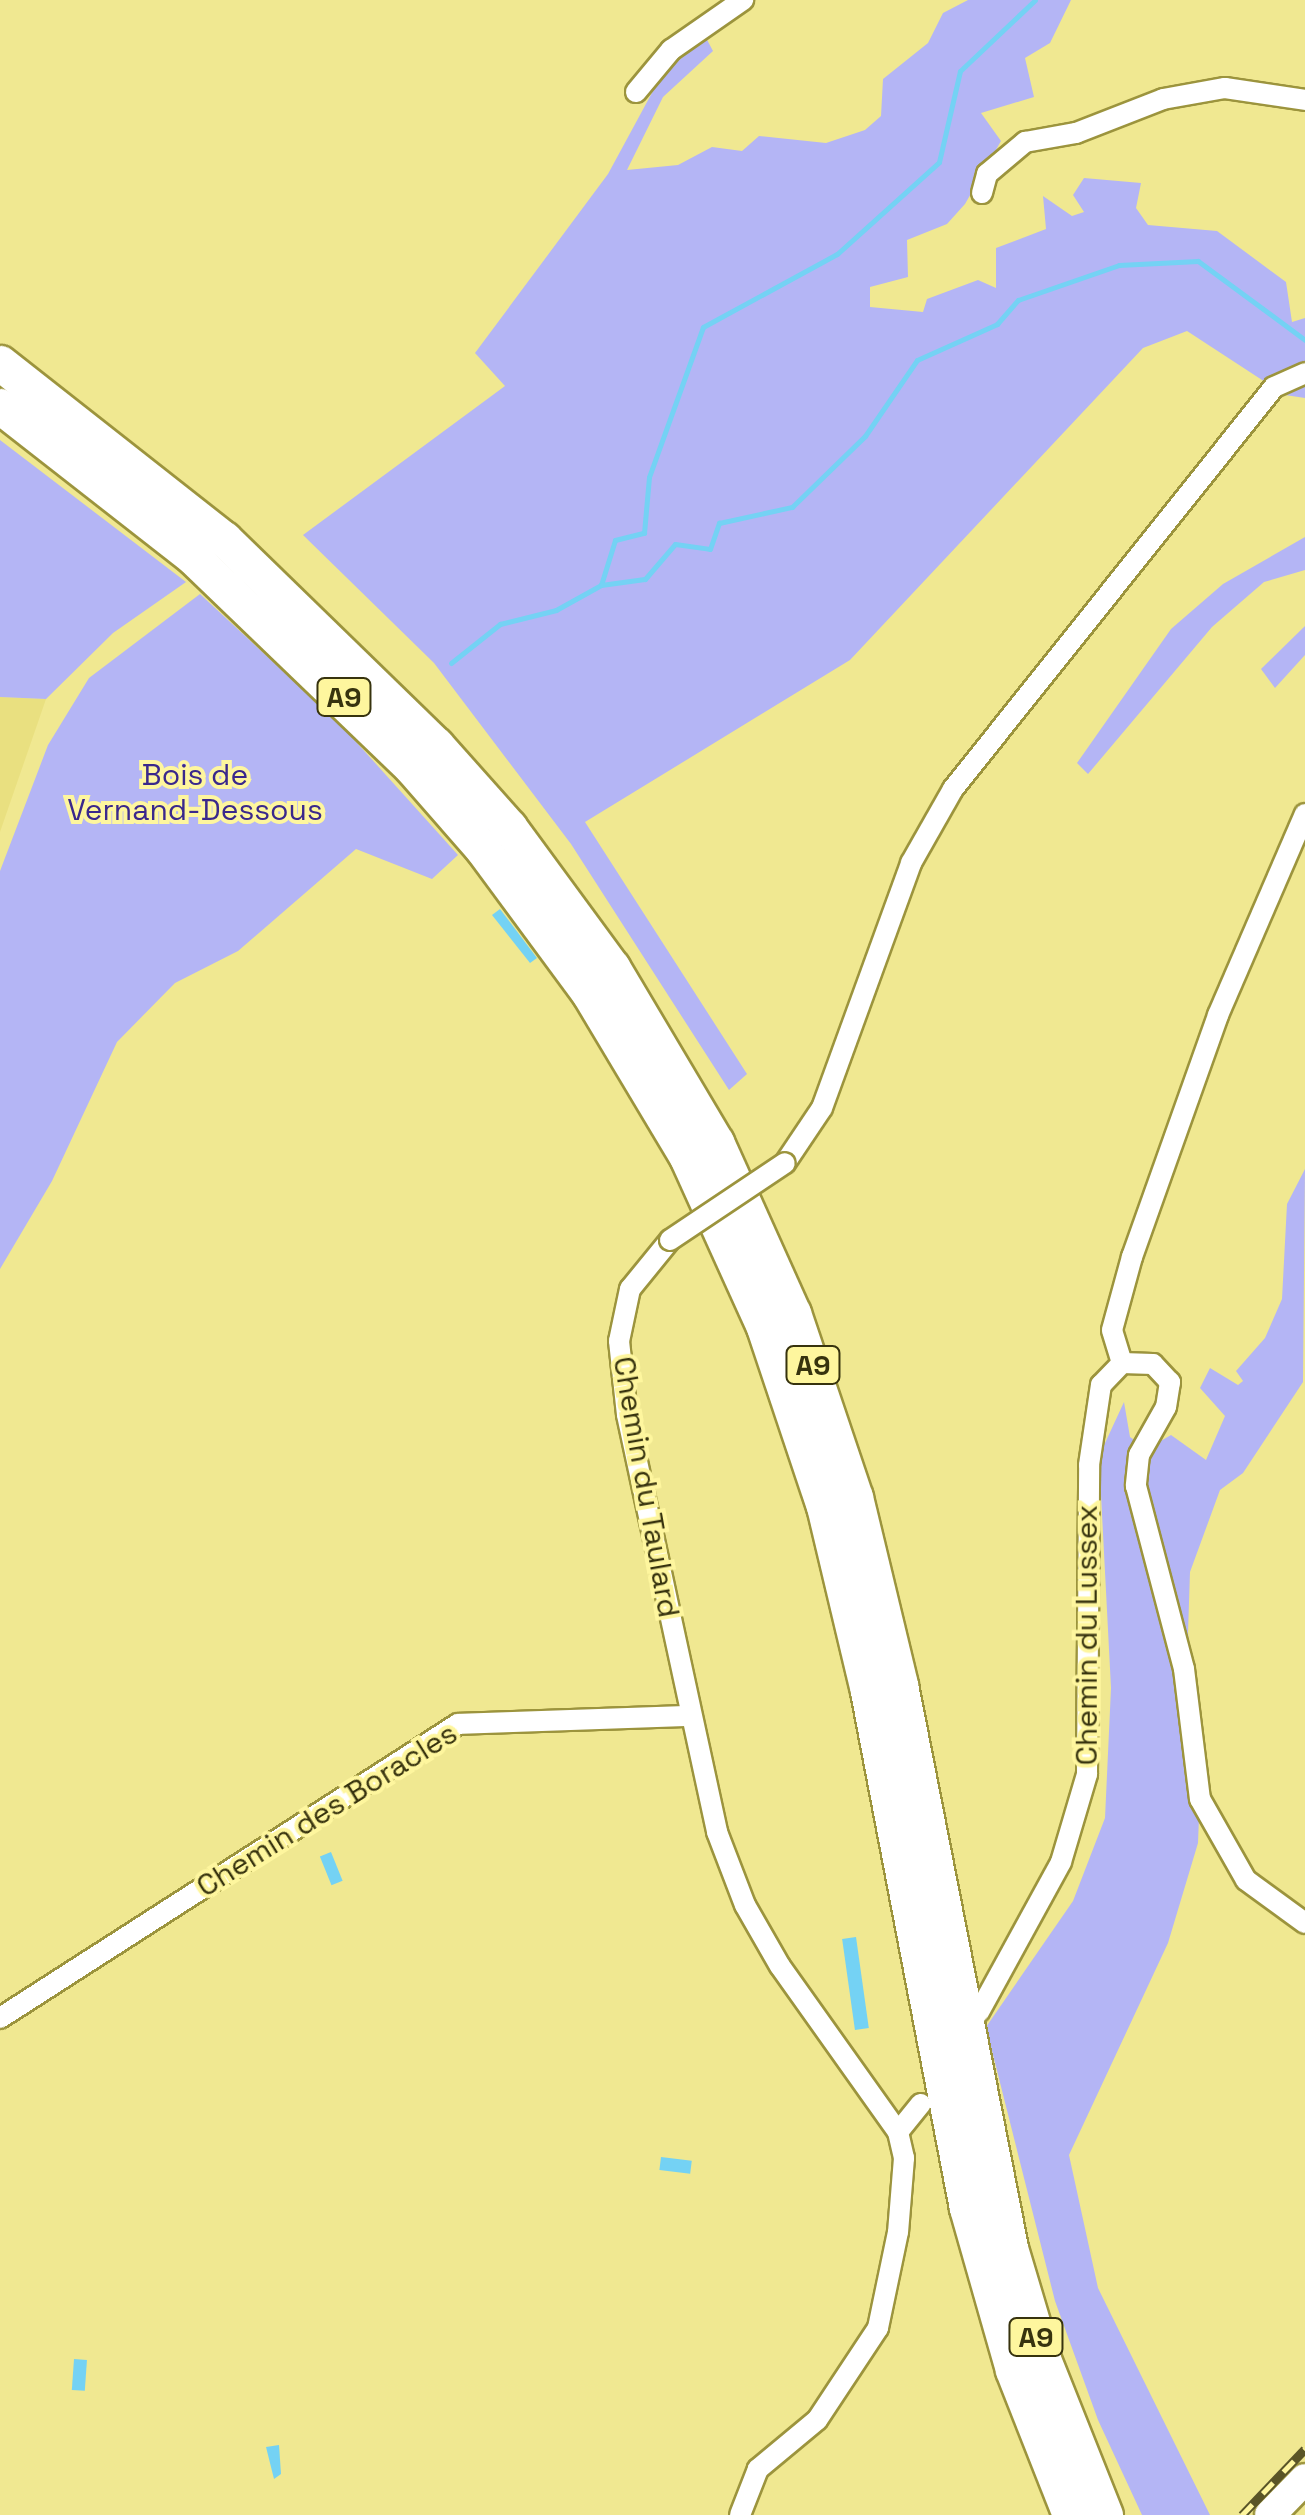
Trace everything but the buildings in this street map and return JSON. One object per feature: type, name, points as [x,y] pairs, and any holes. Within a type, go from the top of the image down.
[{"type":"highway","name":"A9","points":[[0,364],[224,539],[371,676],[495,838],[612,967],[692,1098],[756,1226],[816,1374],[890,1638],[1010,2248],[1048,2373],[1105,2515]]},
{"type":"highway","name":"A9","points":[[0,406],[193,558],[495,838],[664,1114],[728,1241],[781,1370],[855,1629],[966,2208],[1012,2370],[1070,2515]]},
{"type":"main road","points":[[1270,2515],[1305,2479]]},
{"type":"street","points":[[636,92],[671,50],[743,0]]},
{"type":"street","points":[[982,193],[987,174],[1024,142],[1076,132],[1163,99],[1225,88],[1305,100]]},
{"type":"street","name":"Chemin du Taulard","points":[[898,2132],[780,1966],[745,1904],[717,1832],[627,1414],[619,1341],[636,1278],[670,1240],[784,1163],[822,1108],[911,863],[952,789],[1110,599],[1274,387],[1305,373]]},
{"type":"street","points":[[1305,814],[1218,1015],[1132,1257],[1112,1330],[1122,1363],[1143,1361],[1162,1369],[1170,1398],[1140,1455],[1136,1486],[1184,1669],[1193,1772],[1228,1860],[1305,1923]]},
{"type":"street","name":"Chemin du Lussex","points":[[978,2012],[1061,1862],[1087,1774],[1089,1465],[1101,1384],[1122,1363]]},
{"type":"street","name":"Chemin des Boracles","points":[[0,2018],[458,1724],[690,1716]]},
{"type":"street","points":[[740,2515],[758,2469],[817,2420],[878,2328],[898,2232],[904,2158],[898,2132],[921,2104]]},
{"type":"shaded area","points":[[0,697],[46,699],[0,832]]},
{"type":"shaded area","points":[[500,909],[537,958],[530,963],[492,915]]},
{"type":"shaded area","points":[[331,1852],[343,1881],[331,1885],[320,1856]]},
{"type":"shaded area","points":[[856,1937],[869,2028],[855,2030],[842,1939]]},
{"type":"shaded area","points":[[661,2157],[692,2161],[690,2174],[659,2170]]},
{"type":"shaded area","points":[[74,2359],[87,2360],[85,2391],[72,2390]]},
{"type":"shaded area","points":[[279,2445],[281,2474],[274,2479],[266,2447]]},
{"type":"green space","points":[[968,0],[1071,0],[1050,43],[1025,58],[1034,97],[981,113],[1001,141],[965,204],[947,224],[907,240],[908,277],[870,287],[870,307],[923,312],[927,299],[978,280],[996,288],[996,248],[1046,229],[1043,196],[1072,216],[1084,212],[1073,195],[1084,178],[1141,183],[1136,208],[1148,225],[1217,231],[1286,282],[1292,322],[1305,318],[1305,398],[1285,395],[1187,331],[1143,348],[850,660],[585,822],[747,1074],[729,1090],[571,844],[434,663],[303,535],[505,386],[475,353],[608,174],[660,78],[705,36],[713,51],[663,97],[627,170],[678,165],[712,147],[742,151],[759,136],[826,143],[865,130],[881,116],[883,79],[928,43],[943,13]]},
{"type":"green space","points":[[0,440],[186,582],[113,633],[46,699],[0,697]]},
{"type":"green space","points":[[1305,537],[1305,570],[1264,582],[1212,627],[1088,774],[1077,763],[1171,629],[1223,584]]},
{"type":"green space","name":"Bois de Vernand-Dessous","points":[[200,594],[340,724],[458,855],[432,879],[356,849],[238,951],[175,983],[117,1042],[52,1181],[0,1269],[0,871],[48,745],[89,678]]},
{"type":"green space","points":[[1305,626],[1305,655],[1275,688],[1261,669]]},
{"type":"green space","points":[[1305,1169],[1303,1382],[1243,1473],[1220,1490],[1190,1572],[1188,1633],[1201,1765],[1198,1843],[1168,1943],[1069,2155],[1098,2288],[1210,2515],[1142,2515],[1098,2420],[1055,2301],[986,2027],[1073,1901],[1105,1818],[1111,1688],[1099,1456],[1124,1402],[1130,1437],[1147,1449],[1171,1435],[1206,1460],[1225,1416],[1200,1388],[1210,1368],[1238,1385],[1243,1381],[1236,1371],[1265,1338],[1282,1299],[1287,1204]]},
{"type":"waterway","points":[[601,585],[615,540],[644,533],[649,477],[703,327],[837,254],[939,162],[960,71],[1035,0]]},
{"type":"waterway","points":[[451,663],[500,624],[556,610],[601,585],[645,579],[675,544],[710,549],[719,523],[792,507],[865,436],[917,360],[997,324],[1018,300],[1119,265],[1198,261],[1305,340]]},
{"type":"railway","points":[[1242,2515],[1305,2449]]}]
